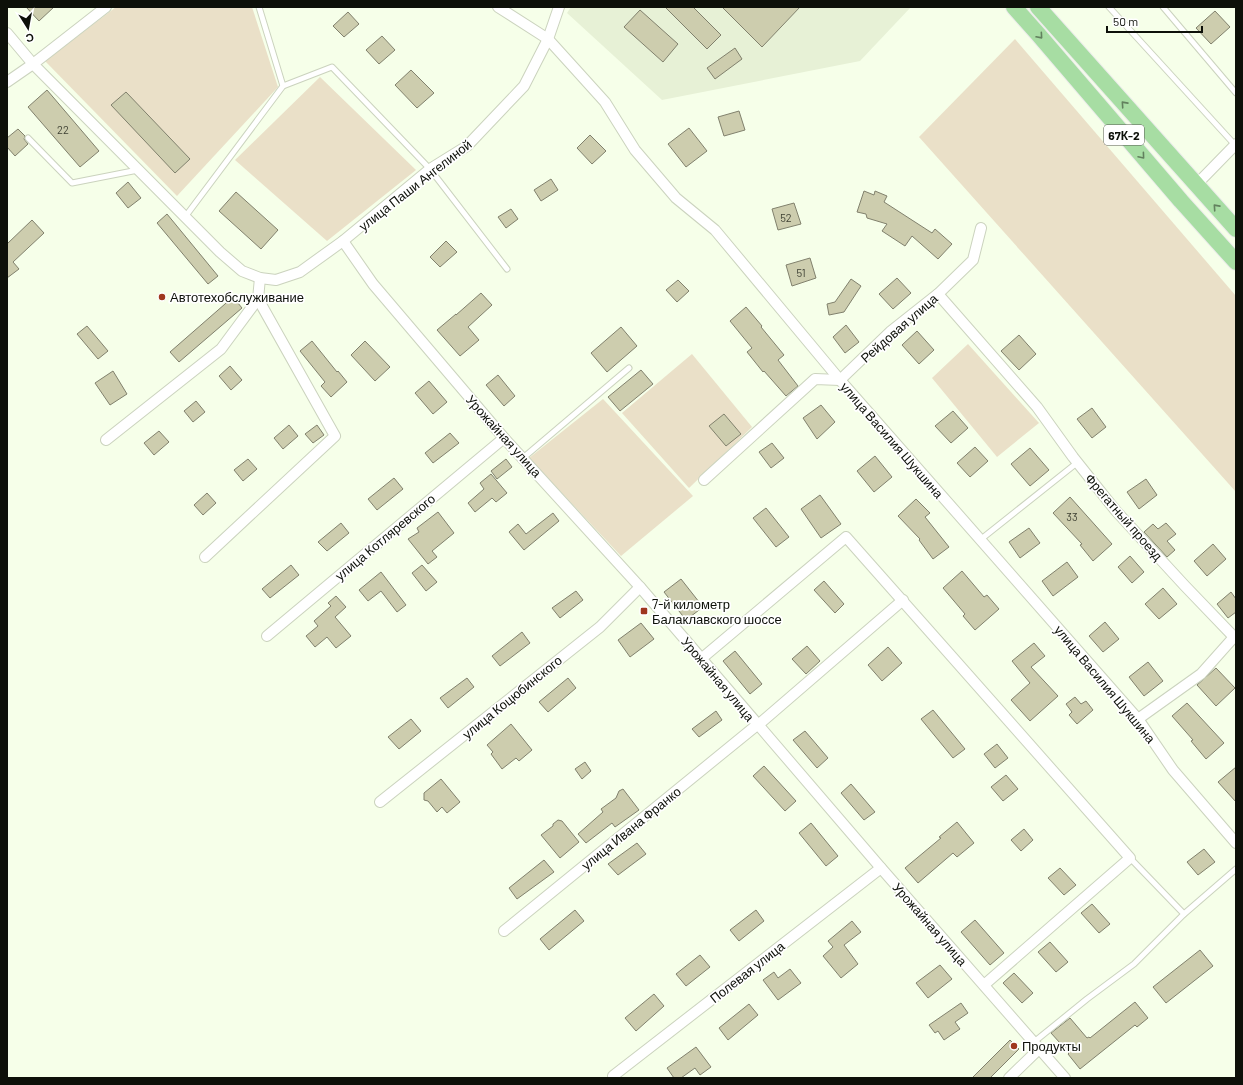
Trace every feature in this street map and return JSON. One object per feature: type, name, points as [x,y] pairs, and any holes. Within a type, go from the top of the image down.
[{"type":"main road","name":"67К-2","points":[[1014,7],[1181,201],[1236,262]]},
{"type":"main road","name":"67К-2","points":[[1038,7],[1236,229]]},
{"type":"street","points":[[7,82],[33,64],[106,7]]},
{"type":"street","name":"улица Василия Шукшина","points":[[498,7],[548,38],[605,102],[635,150],[676,198],[715,230],[840,380],[1138,720],[1173,770],[1236,843]]},
{"type":"street","name":"улица Паши Ангелиной","points":[[7,33],[33,64],[220,252],[242,271],[260,278],[276,280],[300,272],[343,241],[430,169],[467,146],[524,86],[548,38],[559,7]]},
{"type":"street","points":[[1196,185],[1236,145]]},
{"type":"street","name":"Рейдовая улица","points":[[840,380],[890,332],[938,294],[973,260],[981,228]]},
{"type":"street","name":"Урожайная улица","points":[[343,241],[373,284],[504,438],[640,587],[881,868],[1066,1078]]},
{"type":"street","points":[[106,440],[221,349],[258,299],[260,278]]},
{"type":"street","name":"Фрегатный проезд","points":[[938,294],[1037,407],[1121,517],[1235,637],[1201,674],[1138,720]]},
{"type":"street","points":[[205,557],[335,436],[258,299]]},
{"type":"street","points":[[704,480],[815,379],[840,380]]},
{"type":"street","name":"улица Котляревского","points":[[267,636],[504,438]]},
{"type":"street","points":[[701,659],[846,537],[1130,858],[984,985]]},
{"type":"street","name":"улица Коцюбинского","points":[[380,802],[600,627],[640,587]]},
{"type":"street","name":"улица Ивана Франко","points":[[504,931],[757,725],[903,600]]},
{"type":"street","name":"Полевая улица","points":[[614,1076],[881,868]]},
{"type":"street","points":[[1009,1078],[1037,1046]]},
{"type":"lane","points":[[259,7],[283,86]]},
{"type":"lane","points":[[1109,7],[1236,145]]},
{"type":"lane","points":[[1163,7],[1236,93]]},
{"type":"lane","points":[[185,217],[283,86],[332,67],[430,169],[507,269]]},
{"type":"lane","points":[[28,138],[72,183],[138,170]]},
{"type":"lane","points":[[523,458],[628,368]]},
{"type":"lane","points":[[980,540],[1078,462]]},
{"type":"lane","points":[[1130,858],[1184,914]]},
{"type":"lane","points":[[1037,1046],[1087,999],[1134,964],[1184,914],[1236,869]]},
{"type":"shaded area","points":[[116,7],[252,7],[278,87],[177,196],[45,61]]},
{"type":"shaded area","points":[[571,7],[911,7],[860,61],[662,100],[567,13]]},
{"type":"shaded area","points":[[1015,39],[1236,296],[1236,492],[919,137]]},
{"type":"shaded area","points":[[320,77],[416,170],[327,241],[235,160]]},
{"type":"shaded area","points":[[968,344],[1039,423],[997,457],[932,378]]},
{"type":"shaded area","points":[[692,354],[752,427],[689,488],[622,413]]},
{"type":"shaded area","points":[[603,399],[693,496],[621,556],[529,458]]},
{"type":"building","points":[[26,7],[54,7],[39,21]]},
{"type":"building","points":[[665,7],[693,7],[721,35],[707,49]]},
{"type":"building","points":[[722,7],[800,7],[762,47]]},
{"type":"building","points":[[640,10],[678,44],[663,62],[624,27]]},
{"type":"building","points":[[1215,11],[1230,27],[1211,44],[1196,28]]},
{"type":"building","points":[[348,12],[359,24],[344,37],[333,26]]},
{"type":"building","points":[[382,36],[395,50],[379,64],[366,50]]},
{"type":"building","points":[[735,48],[742,59],[715,79],[707,68]]},
{"type":"building","points":[[411,70],[434,93],[417,108],[395,85]]},
{"type":"building","points":[[47,90],[99,151],[80,167],[28,107]]},
{"type":"building","points":[[126,92],[190,159],[175,173],[111,105]]},
{"type":"building","points":[[739,111],[745,130],[724,136],[718,117]]},
{"type":"building","points":[[689,128],[707,151],[686,167],[668,144]]},
{"type":"building","points":[[18,129],[25,136],[24,139],[28,144],[15,156],[7,147],[7,138]]},
{"type":"building","points":[[590,135],[606,151],[592,164],[577,148]]},
{"type":"building","points":[[551,179],[558,190],[541,201],[534,190]]},
{"type":"building","points":[[128,182],[141,198],[128,208],[116,193]]},
{"type":"building","points":[[864,191],[874,195],[875,191],[887,196],[884,202],[932,233],[935,229],[952,244],[938,259],[912,236],[905,246],[882,231],[887,224],[867,218],[866,214],[857,212]]},
{"type":"building","points":[[236,192],[278,230],[261,249],[219,211]]},
{"type":"building","points":[[794,203],[801,224],[778,230],[772,209]]},
{"type":"building","points":[[511,209],[518,219],[506,228],[498,217]]},
{"type":"building","points":[[167,214],[218,276],[208,284],[157,223]]},
{"type":"building","points":[[32,220],[44,233],[13,262],[19,269],[7,278],[7,244]]},
{"type":"building","points":[[446,241],[457,252],[440,267],[430,257]]},
{"type":"building","points":[[810,258],[816,278],[792,286],[786,265]]},
{"type":"building","points":[[897,278],[911,293],[893,309],[879,294]]},
{"type":"building","points":[[851,279],[861,286],[844,312],[829,315],[827,304],[835,302]]},
{"type":"building","points":[[678,280],[689,291],[677,302],[666,290]]},
{"type":"building","points":[[481,293],[492,305],[468,327],[479,340],[460,356],[437,330]]},
{"type":"building","points":[[233,297],[242,308],[179,362],[170,352]]},
{"type":"building","points":[[746,307],[784,355],[778,360],[798,386],[786,396],[764,371],[763,372],[747,352],[752,348],[730,321]]},
{"type":"building","points":[[846,325],[859,342],[845,353],[833,337]]},
{"type":"building","points":[[87,326],[108,351],[98,359],[77,334]]},
{"type":"building","points":[[621,327],[637,346],[607,372],[591,353]]},
{"type":"building","points":[[917,331],[934,350],[919,364],[902,345]]},
{"type":"building","points":[[1019,335],[1036,354],[1019,370],[1001,351]]},
{"type":"building","points":[[312,341],[347,382],[331,397],[321,386],[325,382],[300,351]]},
{"type":"building","points":[[365,341],[390,367],[375,381],[351,355]]},
{"type":"building","points":[[230,366],[242,380],[231,390],[219,376]]},
{"type":"building","points":[[641,370],[653,384],[620,411],[608,397]]},
{"type":"building","points":[[113,371],[127,394],[110,405],[95,383]]},
{"type":"building","points":[[498,375],[515,396],[504,406],[486,385]]},
{"type":"building","points":[[429,381],[447,402],[433,414],[415,393]]},
{"type":"building","points":[[196,401],[205,412],[193,422],[184,411]]},
{"type":"building","points":[[821,405],[835,422],[817,439],[803,418]]},
{"type":"building","points":[[1092,408],[1106,427],[1092,438],[1077,419]]},
{"type":"building","points":[[953,411],[968,428],[951,443],[935,426]]},
{"type":"building","points":[[724,414],[741,434],[726,446],[709,426]]},
{"type":"building","points":[[289,425],[298,436],[283,449],[274,438]]},
{"type":"building","points":[[317,425],[324,435],[313,443],[305,434]]},
{"type":"building","points":[[159,431],[169,442],[154,455],[144,443]]},
{"type":"building","points":[[450,433],[459,443],[433,463],[425,453]]},
{"type":"building","points":[[772,443],[784,458],[771,468],[759,452]]},
{"type":"building","points":[[975,447],[988,461],[970,477],[957,463]]},
{"type":"building","points":[[1030,448],[1049,470],[1030,486],[1011,464]]},
{"type":"building","points":[[875,456],[892,477],[874,492],[857,471]]},
{"type":"building","points":[[248,459],[257,469],[243,481],[234,470]]},
{"type":"building","points":[[506,459],[512,467],[497,479],[491,471]]},
{"type":"building","points":[[491,474],[507,493],[496,502],[492,498],[475,512],[468,503],[484,489],[480,483]]},
{"type":"building","points":[[394,478],[403,489],[377,510],[368,499]]},
{"type":"building","points":[[1146,479],[1157,495],[1139,509],[1127,492]]},
{"type":"building","points":[[207,493],[216,503],[203,515],[194,505]]},
{"type":"building","points":[[820,495],[841,524],[821,538],[801,509]]},
{"type":"building","points":[[1070,497],[1112,544],[1093,561],[1080,545],[1082,544],[1053,513]]},
{"type":"building","points":[[916,499],[930,513],[925,517],[949,547],[933,559],[919,540],[920,539],[898,516]]},
{"type":"building","points":[[766,508],[789,537],[776,547],[753,518]]},
{"type":"building","points":[[438,512],[454,533],[432,551],[437,557],[428,564],[408,539],[419,532],[417,528]]},
{"type":"building","points":[[553,513],[559,521],[524,550],[509,532],[518,524],[526,534]]},
{"type":"building","points":[[341,523],[349,533],[327,551],[318,542]]},
{"type":"building","points":[[1166,523],[1176,534],[1167,541],[1175,550],[1167,557],[1144,532],[1153,524],[1158,529]]},
{"type":"building","points":[[1029,528],[1040,543],[1020,558],[1009,542]]},
{"type":"building","points":[[1213,544],[1226,559],[1207,576],[1194,561]]},
{"type":"building","points":[[1130,556],[1144,572],[1132,583],[1118,567]]},
{"type":"building","points":[[1067,562],[1078,577],[1053,596],[1042,581]]},
{"type":"building","points":[[291,565],[299,575],[270,598],[262,589]]},
{"type":"building","points":[[422,565],[437,582],[426,591],[412,573]]},
{"type":"building","points":[[962,571],[984,597],[987,595],[999,609],[975,630],[963,616],[965,614],[943,588]]},
{"type":"building","points":[[381,572],[406,605],[397,612],[381,591],[368,601],[359,590]]},
{"type":"building","points":[[681,579],[703,607],[686,620],[664,592]]},
{"type":"building","points":[[824,581],[844,604],[835,613],[814,590]]},
{"type":"building","points":[[1163,588],[1177,604],[1159,619],[1145,604]]},
{"type":"building","points":[[576,591],[583,600],[560,618],[552,608]]},
{"type":"building","points":[[1231,592],[1236,599],[1236,612],[1228,618],[1217,604]]},
{"type":"building","points":[[336,596],[346,607],[335,617],[351,636],[336,648],[327,637],[315,647],[306,636],[318,626],[314,621],[331,606],[328,603]]},
{"type":"building","points":[[1105,622],[1119,639],[1103,652],[1089,636]]},
{"type":"building","points":[[641,623],[654,639],[630,657],[618,640]]},
{"type":"building","points":[[522,632],[530,643],[500,666],[492,656]]},
{"type":"building","points":[[1034,643],[1045,656],[1031,667],[1058,696],[1030,721],[1011,700],[1030,683],[1012,661]]},
{"type":"building","points":[[807,646],[820,661],[806,674],[792,659]]},
{"type":"building","points":[[888,647],[902,663],[882,681],[868,665]]},
{"type":"building","points":[[735,651],[762,684],[750,694],[723,661]]},
{"type":"building","points":[[1148,662],[1163,681],[1144,696],[1129,677]]},
{"type":"building","points":[[1216,668],[1235,688],[1216,706],[1197,685]]},
{"type":"building","points":[[467,678],[474,687],[448,708],[440,698]]},
{"type":"building","points":[[568,678],[576,688],[548,712],[539,702]]},
{"type":"building","points":[[1075,697],[1081,704],[1086,701],[1093,710],[1077,724],[1069,715],[1072,712],[1066,704]]},
{"type":"building","points":[[1187,703],[1224,743],[1206,759],[1191,741],[1193,740],[1172,716]]},
{"type":"building","points":[[933,710],[965,749],[953,758],[921,719]]},
{"type":"building","points":[[716,711],[722,720],[699,737],[692,729]]},
{"type":"building","points":[[411,719],[421,731],[399,749],[388,737]]},
{"type":"building","points":[[511,724],[532,750],[519,761],[516,758],[502,769],[491,754],[493,752],[487,745]]},
{"type":"building","points":[[805,731],[828,758],[817,768],[793,740]]},
{"type":"building","points":[[997,744],[1008,758],[995,768],[984,754]]},
{"type":"building","points":[[585,762],[591,771],[582,779],[575,769]]},
{"type":"building","points":[[764,766],[796,801],[785,811],[753,776]]},
{"type":"building","points":[[1236,767],[1236,802],[1218,782]]},
{"type":"building","points":[[1006,775],[1018,789],[1003,801],[991,787]]},
{"type":"building","points":[[441,779],[460,802],[447,813],[442,807],[437,812],[428,801],[424,800],[424,793]]},
{"type":"building","points":[[851,784],[875,812],[864,820],[841,793]]},
{"type":"building","points":[[623,789],[639,810],[615,827],[612,823],[586,843],[578,834],[603,812],[601,809],[616,798],[619,791]]},
{"type":"building","points":[[558,820],[562,821],[579,842],[560,858],[541,835]]},
{"type":"building","points":[[957,822],[974,843],[957,857],[953,853],[918,883],[905,868],[941,838],[939,837]]},
{"type":"building","points":[[811,823],[838,856],[826,866],[799,833]]},
{"type":"building","points":[[1024,829],[1033,840],[1021,851],[1011,840]]},
{"type":"building","points":[[637,843],[646,854],[618,875],[608,864]]},
{"type":"building","points":[[1204,849],[1215,862],[1198,875],[1187,862]]},
{"type":"building","points":[[544,860],[554,872],[517,899],[509,888]]},
{"type":"building","points":[[1060,868],[1076,885],[1064,895],[1048,878]]},
{"type":"building","points":[[1092,904],[1110,924],[1099,933],[1081,913]]},
{"type":"building","points":[[575,910],[584,921],[549,950],[540,939]]},
{"type":"building","points":[[756,910],[764,921],[739,941],[730,930]]},
{"type":"building","points":[[975,920],[1004,953],[990,965],[961,932]]},
{"type":"building","points":[[852,921],[861,932],[844,945],[858,964],[841,978],[823,956],[833,947],[828,941]]},
{"type":"building","points":[[1050,942],[1068,962],[1056,972],[1038,952]]},
{"type":"building","points":[[1200,950],[1213,966],[1166,1003],[1153,987]]},
{"type":"building","points":[[700,955],[710,967],[686,986],[676,974]]},
{"type":"building","points":[[940,965],[952,979],[928,998],[916,983]]},
{"type":"building","points":[[790,969],[801,983],[778,1000],[763,980],[774,972],[778,978]]},
{"type":"building","points":[[1014,973],[1033,993],[1022,1003],[1003,983]]},
{"type":"building","points":[[654,994],[664,1006],[636,1031],[625,1018]]},
{"type":"building","points":[[1135,1002],[1148,1018],[1137,1027],[1135,1025],[1080,1069],[1068,1054],[1069,1053],[1051,1033],[1070,1018],[1087,1038],[1090,1038]]},
{"type":"building","points":[[961,1003],[968,1013],[955,1022],[960,1029],[944,1040],[938,1031],[935,1033],[929,1025]]},
{"type":"building","points":[[749,1004],[758,1015],[728,1040],[719,1028]]},
{"type":"building","points":[[1010,1040],[1019,1049],[990,1078],[972,1078]]},
{"type":"building","points":[[696,1047],[711,1067],[700,1075],[695,1068],[681,1078],[674,1078],[667,1068]]},
{"type":"place","name":"Автотехобслуживание","points":[[162,297]]},
{"type":"place","name":"7-й километр Балаклавского шоссе","points":[[644,611]]},
{"type":"place","name":"Продукты","points":[[1014,1046]]}]
